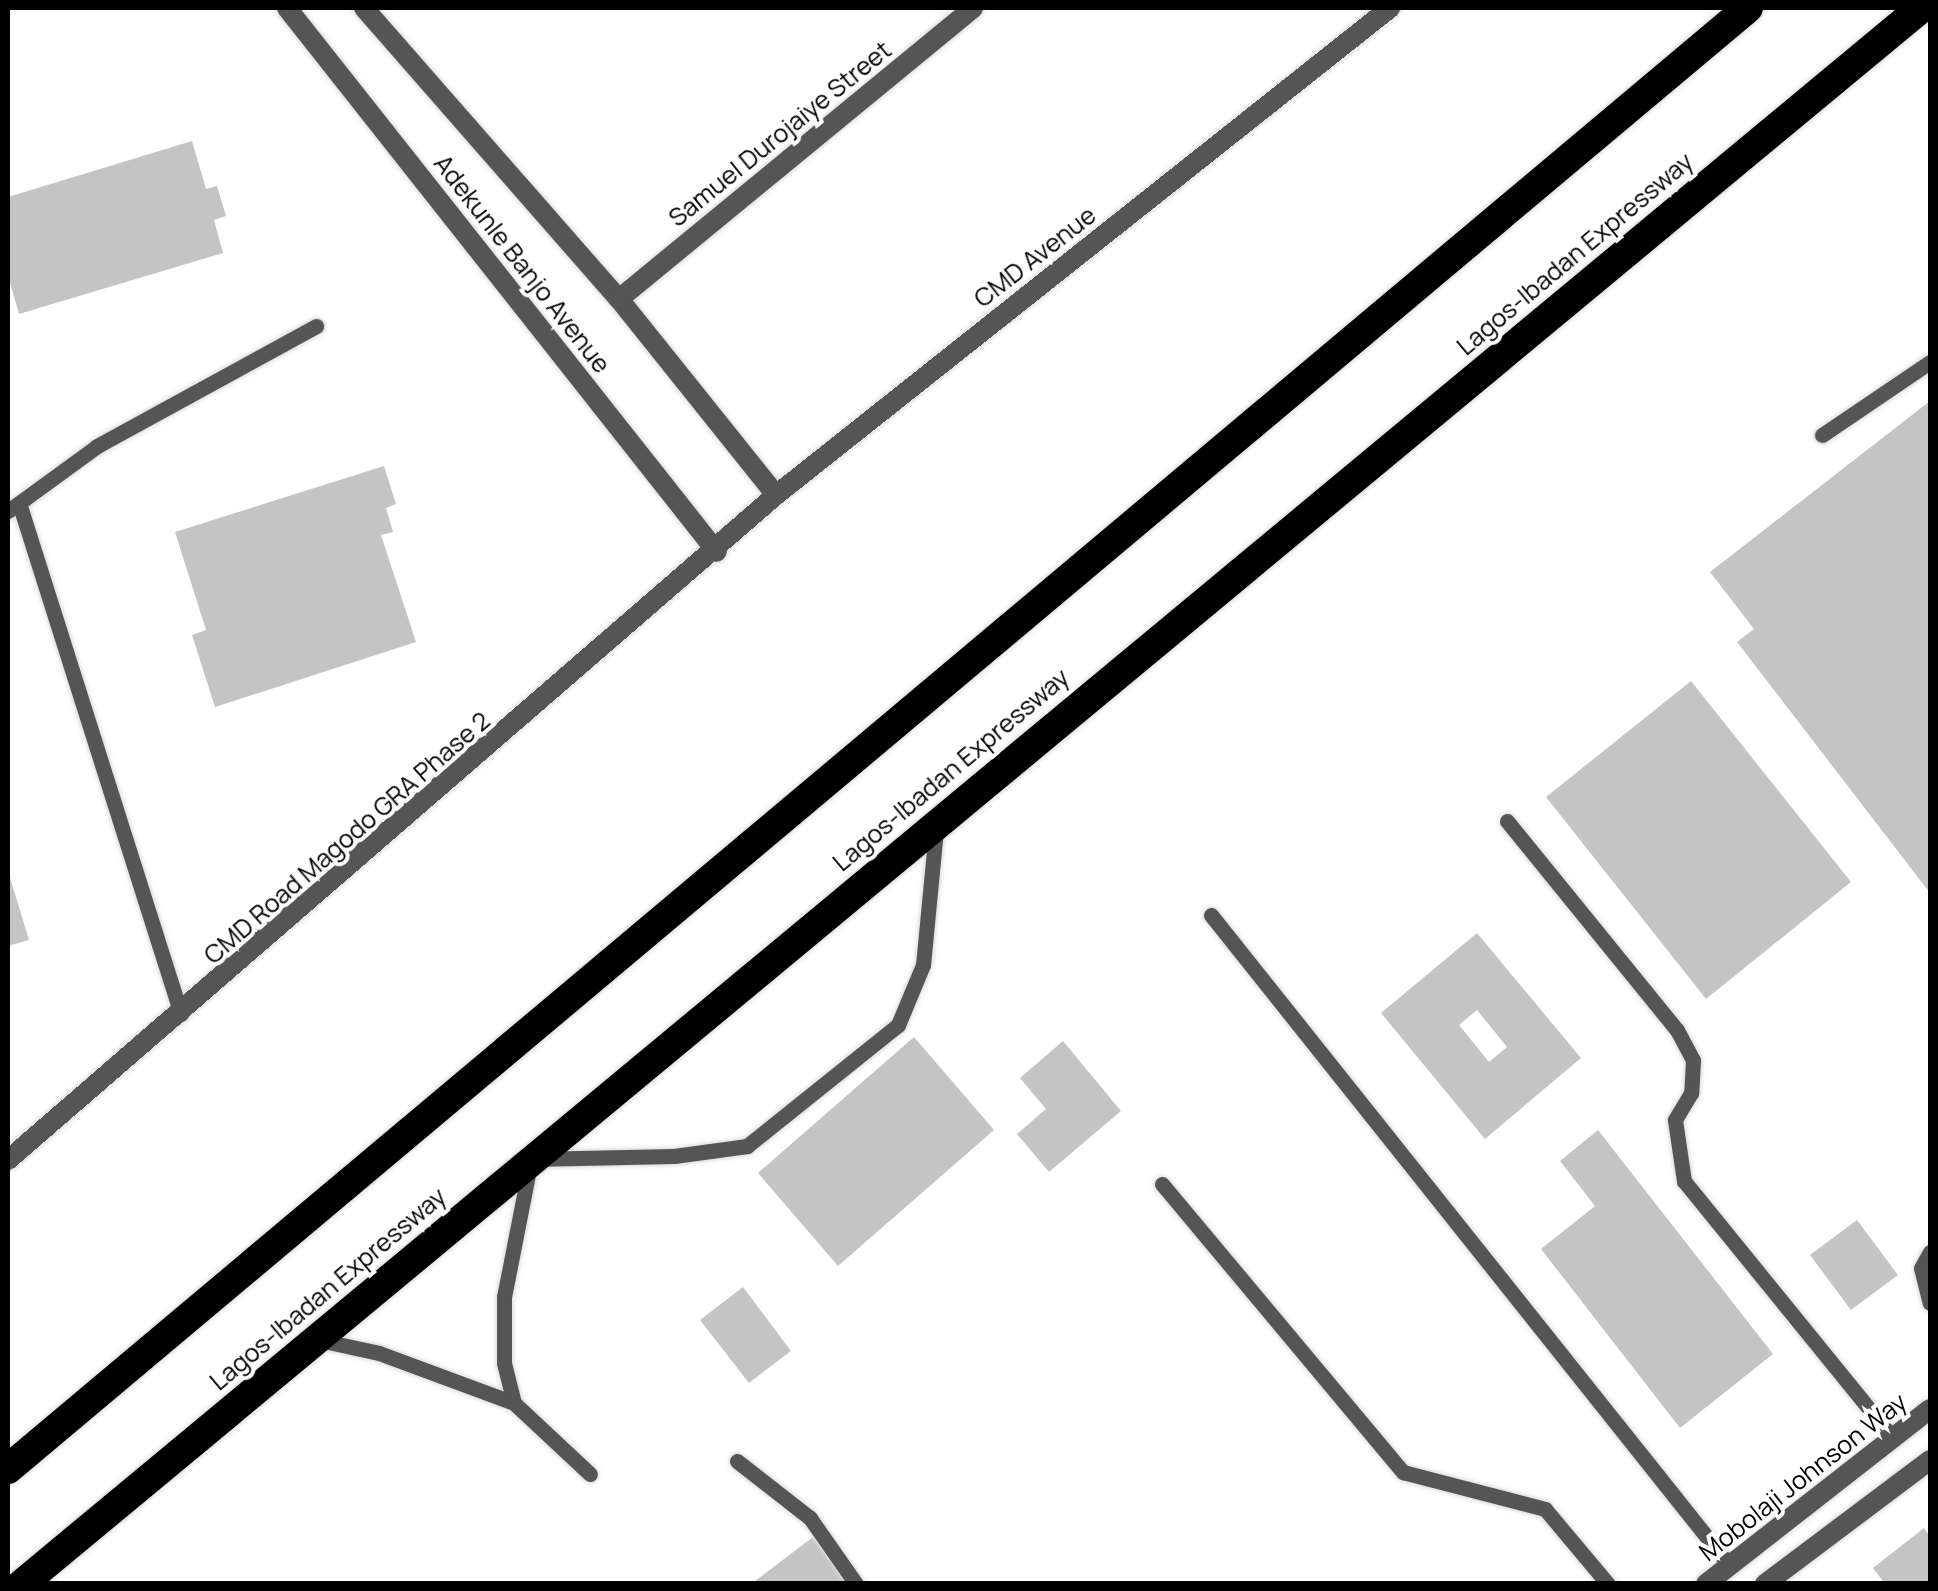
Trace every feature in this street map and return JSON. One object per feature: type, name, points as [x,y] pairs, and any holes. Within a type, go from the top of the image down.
[{"type":"highway","points":[[8,1469],[1748,8]]},
{"type":"highway","name":"Lagos-Ibadan Expressway","points":[[31,1581],[936,821],[1921,8]]},
{"type":"street","name":"Adekunle Banjo Avenue","points":[[287,8],[717,552]]},
{"type":"street","name":"Adekunle Banjo Avenue","points":[[364,8],[619,300],[776,495]]},
{"type":"street","name":"Samuel Durojaiye Street","points":[[619,300],[973,8]]},
{"type":"street","name":"CMD Avenue","points":[[717,552],[776,495],[1390,8]]},
{"type":"street","name":"CMD Road Magodo GRA Phase 2","points":[[8,1160],[717,552]]},
{"type":"street","name":"Mobolaji Johnson Way","points":[[1706,1584],[1930,1409]]},
{"type":"street","points":[[1765,1584],[1930,1460]]},
{"type":"lane","points":[[181,1014],[14,508],[97,446],[316,326]]},
{"type":"lane","points":[[1822,435],[1930,362]]},
{"type":"lane","points":[[1507,820],[1685,1045],[1692,1060],[1691,1093],[1675,1120],[1684,1181],[1893,1438]]},
{"type":"lane","points":[[514,1403],[504,1364],[504,1297],[531,1159],[674,1156],[747,1146],[898,1025],[923,965],[936,821]]},
{"type":"lane","points":[[1211,915],[1730,1566]]},
{"type":"lane","points":[[1162,1184],[1404,1472],[1544,1510],[1608,1584]]},
{"type":"lane","points":[[1930,1252],[1921,1268],[1930,1303]]},
{"type":"lane","points":[[316,1340],[380,1352],[514,1403],[590,1474]]},
{"type":"lane","points":[[736,1461],[810,1518],[856,1584]]},
{"type":"building","points":[[192,141],[206,189],[217,186],[226,216],[214,220],[223,253],[19,314],[8,275],[8,197]]},
{"type":"building","points":[[1930,401],[1930,893],[1737,642],[1754,629],[1710,572]]},
{"type":"building","points":[[384,466],[396,504],[386,508],[393,532],[381,535],[416,642],[215,707],[192,635],[206,630],[175,532]]},
{"type":"building","points":[[1691,681],[1851,882],[1706,999],[1546,797]]},
{"type":"building","points":[[8,871],[29,940],[8,946]]},
{"type":"building","points":[[1477,933],[1581,1058],[1485,1139],[1381,1013]],"holes":[[[1477,1010],[1507,1047],[1489,1062],[1459,1025]]]},
{"type":"building","points":[[914,1037],[994,1130],[838,1266],[758,1173]]},
{"type":"building","points":[[1063,1041],[1121,1111],[1049,1172],[1017,1134],[1046,1109],[1020,1078]]},
{"type":"building","points":[[1598,1130],[1773,1354],[1680,1428],[1541,1249],[1595,1206],[1560,1161]]},
{"type":"building","points":[[1857,1220],[1898,1275],[1851,1310],[1810,1255]]},
{"type":"building","points":[[743,1287],[791,1351],[749,1383],[700,1320]]},
{"type":"building","points":[[1924,1528],[1930,1537],[1930,1584],[1885,1584],[1873,1568]]},
{"type":"building","points":[[813,1537],[847,1584],[751,1584]]}]
